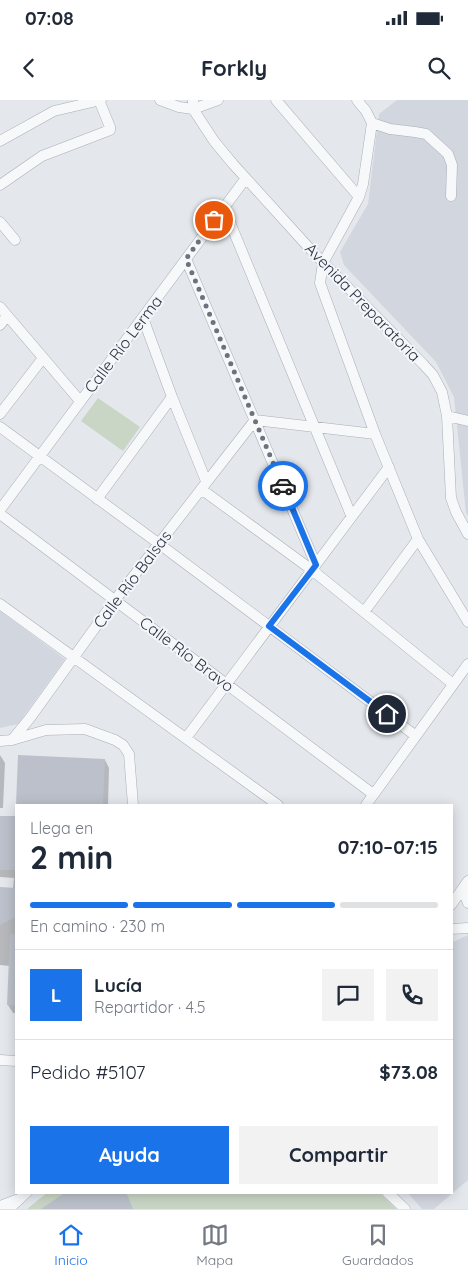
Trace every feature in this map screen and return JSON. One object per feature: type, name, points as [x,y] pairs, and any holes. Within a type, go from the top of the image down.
[{"type":"street","points":[[0,141],[54,111],[100,100],[110,127],[110,130],[42,156],[0,185]]},
{"type":"street","points":[[160,100],[179,107],[218,100]]},
{"type":"street","points":[[276,100],[359,197]]},
{"type":"street","points":[[357,100],[372,123],[365,176],[359,197],[323,263],[320,283],[375,434],[418,539],[468,622]]},
{"type":"street","name":"Avenida Preparatoria","points":[[193,105],[214,141],[246,178],[323,263],[391,330],[432,375],[442,392],[446,416],[451,498],[468,534]]},
{"type":"street","points":[[372,123],[390,129],[426,134],[448,154],[452,165],[451,196]]},
{"type":"street","name":"Calle Río Lerma","points":[[0,510],[246,178]]},
{"type":"street","points":[[224,208],[351,516]]},
{"type":"street","points":[[0,222],[15,240]]},
{"type":"street","points":[[186,259],[255,420],[314,567]]},
{"type":"street","points":[[0,325],[4,311]]},
{"type":"street","points":[[4,311],[80,401]]},
{"type":"street","points":[[143,318],[203,485],[314,567],[364,612],[454,684]]},
{"type":"street","points":[[0,414],[43,358]]},
{"type":"street","points":[[97,499],[172,397]]},
{"type":"street","points":[[446,416],[468,421]]},
{"type":"street","points":[[255,420],[375,434]]},
{"type":"street","name":"Calle Río Balsas","points":[[12,740],[158,543],[255,420]]},
{"type":"street","points":[[0,427],[416,736]]},
{"type":"street","points":[[186,738],[389,467]]},
{"type":"street","name":"Calle Río Bravo","points":[[0,514],[373,794]]},
{"type":"street","points":[[364,612],[418,539]]},
{"type":"street","points":[[0,604],[277,804]]},
{"type":"street","points":[[367,804],[468,664]]},
{"type":"street","points":[[0,741],[12,740],[46,730],[85,729],[115,740],[123,745],[129,754],[132,804]]},
{"type":"street","points":[[466,885],[468,903]]},
{"type":"street","points":[[453,902],[466,885]]},
{"type":"street","points":[[453,929],[468,928]]},
{"type":"street","points":[[0,1060],[15,1061]]},
{"type":"street","points":[[391,1194],[403,1207]]},
{"type":"street","points":[[0,1206],[23,1196]]},
{"type":"street","points":[[9,1209],[23,1196]]},
{"type":"shaded area","points":[[397,100],[468,100],[468,516],[466,513],[454,397],[436,362],[344,265],[340,252],[368,204],[379,114]]},
{"type":"shaded area","points":[[0,611],[65,659],[18,724],[0,728]]},
{"type":"shaded area","points":[[468,935],[468,1180],[453,1193],[453,942]]},
{"type":"shaded area","points":[[409,1194],[452,1194],[434,1209],[422,1209]]},
{"type":"green space","points":[[98,398],[140,427],[123,451],[81,421]]},
{"type":"green space","points":[[46,1194],[381,1194],[396,1209],[27,1209]]},
{"type":"building","points":[[18,755],[105,759],[103,804],[16,804]]},
{"type":"building","points":[[0,816],[15,816],[15,870],[0,870]]},
{"type":"building","points":[[0,887],[15,888],[15,918],[0,925]]},
{"type":"building","points":[[10,934],[15,934],[15,1006],[7,1005]]},
{"type":"building","points":[[63,1194],[127,1194],[133,1209],[41,1209]]},
{"type":"way so far","points":[[214,220],[186,259],[283,486]]},
{"type":"route","points":[[283,486],[316,565],[269,626],[387,714]]}]
